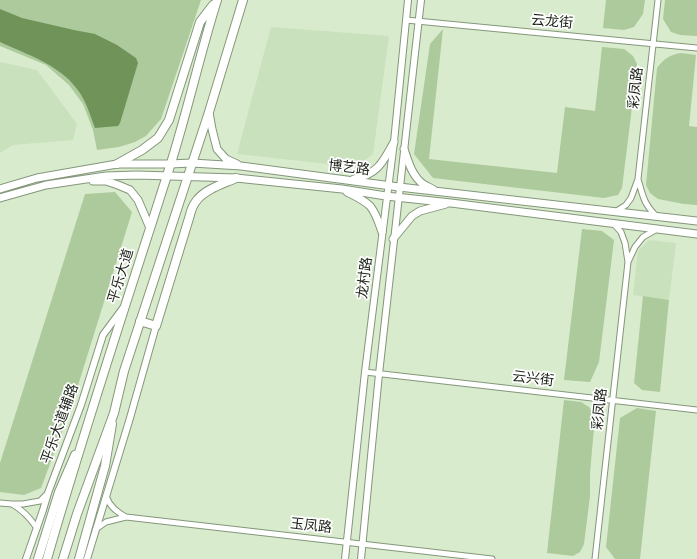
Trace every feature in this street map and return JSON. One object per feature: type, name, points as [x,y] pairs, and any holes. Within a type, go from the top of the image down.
[{"type":"main road","points":[[79,559],[106,466],[114,413],[124,371],[209,112],[243,0]]},
{"type":"main road","points":[[117,164],[142,150],[158,138],[169,120],[200,22],[216,1]]},
{"type":"main road","name":"平乐大道","points":[[47,559],[85,431],[170,164],[216,1]]},
{"type":"main road","points":[[209,112],[217,149],[226,159],[245,167]]},
{"type":"main road","points":[[347,181],[362,178],[379,168],[394,142]]},
{"type":"main road","points":[[404,149],[416,177],[423,184],[438,192]]},
{"type":"main road","name":"博艺路","points":[[0,189],[37,178],[117,164],[192,163],[245,167],[438,192],[697,221]]},
{"type":"main road","name":"博艺路","points":[[0,198],[46,185],[106,176],[166,175],[236,178],[342,189],[386,196],[697,234]]},
{"type":"main road","points":[[140,321],[156,326],[192,208],[197,200],[208,191],[236,178]]},
{"type":"main road","points":[[71,181],[106,182],[130,190],[138,200],[150,228]]},
{"type":"main road","points":[[342,189],[361,199],[370,206],[377,216],[382,232]]},
{"type":"main road","points":[[393,239],[412,216],[420,211],[451,203]]},
{"type":"main road","points":[[63,559],[114,413]]},
{"type":"main road","points":[[38,559],[59,492],[85,431]]},
{"type":"street","name":"龙村路","points":[[345,559],[365,372],[394,142],[408,0]]},
{"type":"street","name":"龙村路","points":[[361,559],[378,374],[421,0]]},
{"type":"street","name":"彩凤路","points":[[638,180],[658,0]]},
{"type":"street","name":"云龙街","points":[[406,20],[697,48]]},
{"type":"street","points":[[615,212],[626,205],[631,198],[638,180]]},
{"type":"street","points":[[638,180],[645,202],[657,217]]},
{"type":"street","name":"彩凤路","points":[[595,559],[628,262],[625,243],[621,232],[614,224]]},
{"type":"street","name":"彩凤路","points":[[628,262],[643,237],[657,229]]},
{"type":"street","name":"平乐大道辅路","points":[[26,559],[48,493],[81,405],[103,335],[127,301]]},
{"type":"street","points":[[88,559],[156,326]]},
{"type":"street","name":"云兴街","points":[[365,372],[697,410]]},
{"type":"street","points":[[0,503],[23,504],[40,500],[48,493]]},
{"type":"street","points":[[106,496],[110,506],[126,517]]},
{"type":"street","points":[[12,504],[30,518],[37,528]]},
{"type":"street","points":[[96,530],[106,522],[126,517]]},
{"type":"street","name":"玉凤路","points":[[126,517],[492,559]]},
{"type":"shaded area","points":[[0,0],[201,0],[161,119],[146,136],[135,142],[119,147],[97,150],[93,130],[83,104],[69,85],[46,65],[0,46]]},
{"type":"shaded area","points":[[606,0],[645,0],[643,14],[634,27],[624,30],[603,28]]},
{"type":"shaded area","points":[[665,0],[697,0],[697,36],[680,35],[671,32],[663,19]]},
{"type":"shaded area","points":[[0,9],[22,18],[95,34],[117,45],[136,58],[138,63],[118,126],[95,128],[83,98],[70,81],[61,73],[42,61],[0,42]]},
{"type":"shaded area","points":[[271,27],[389,36],[373,154],[356,167],[237,154]]},
{"type":"shaded area","points":[[443,29],[429,159],[557,173],[565,107],[595,111],[602,47],[624,49],[633,56],[637,64],[636,75],[622,188],[618,195],[604,198],[433,178],[414,154],[430,44]]},
{"type":"shaded area","points":[[681,53],[696,55],[689,126],[697,127],[697,205],[658,199],[650,193],[646,185],[657,68],[667,58]]},
{"type":"shaded area","points":[[0,62],[37,70],[77,124],[73,140],[13,145],[0,153]]},
{"type":"shaded area","points":[[115,192],[132,212],[71,408],[41,488],[24,495],[0,492],[0,463],[85,194]]},
{"type":"shaded area","points":[[582,229],[602,231],[614,240],[599,362],[590,382],[564,380]]},
{"type":"shaded area","points":[[649,240],[676,243],[669,300],[633,295],[638,251]]},
{"type":"shaded area","points":[[643,296],[669,300],[660,392],[642,390],[634,383]]},
{"type":"shaded area","points":[[564,400],[581,402],[589,407],[595,417],[590,473],[590,496],[584,544],[580,552],[573,556],[547,553]]},
{"type":"shaded area","points":[[637,408],[656,411],[640,559],[615,559],[606,547],[620,418]]}]
